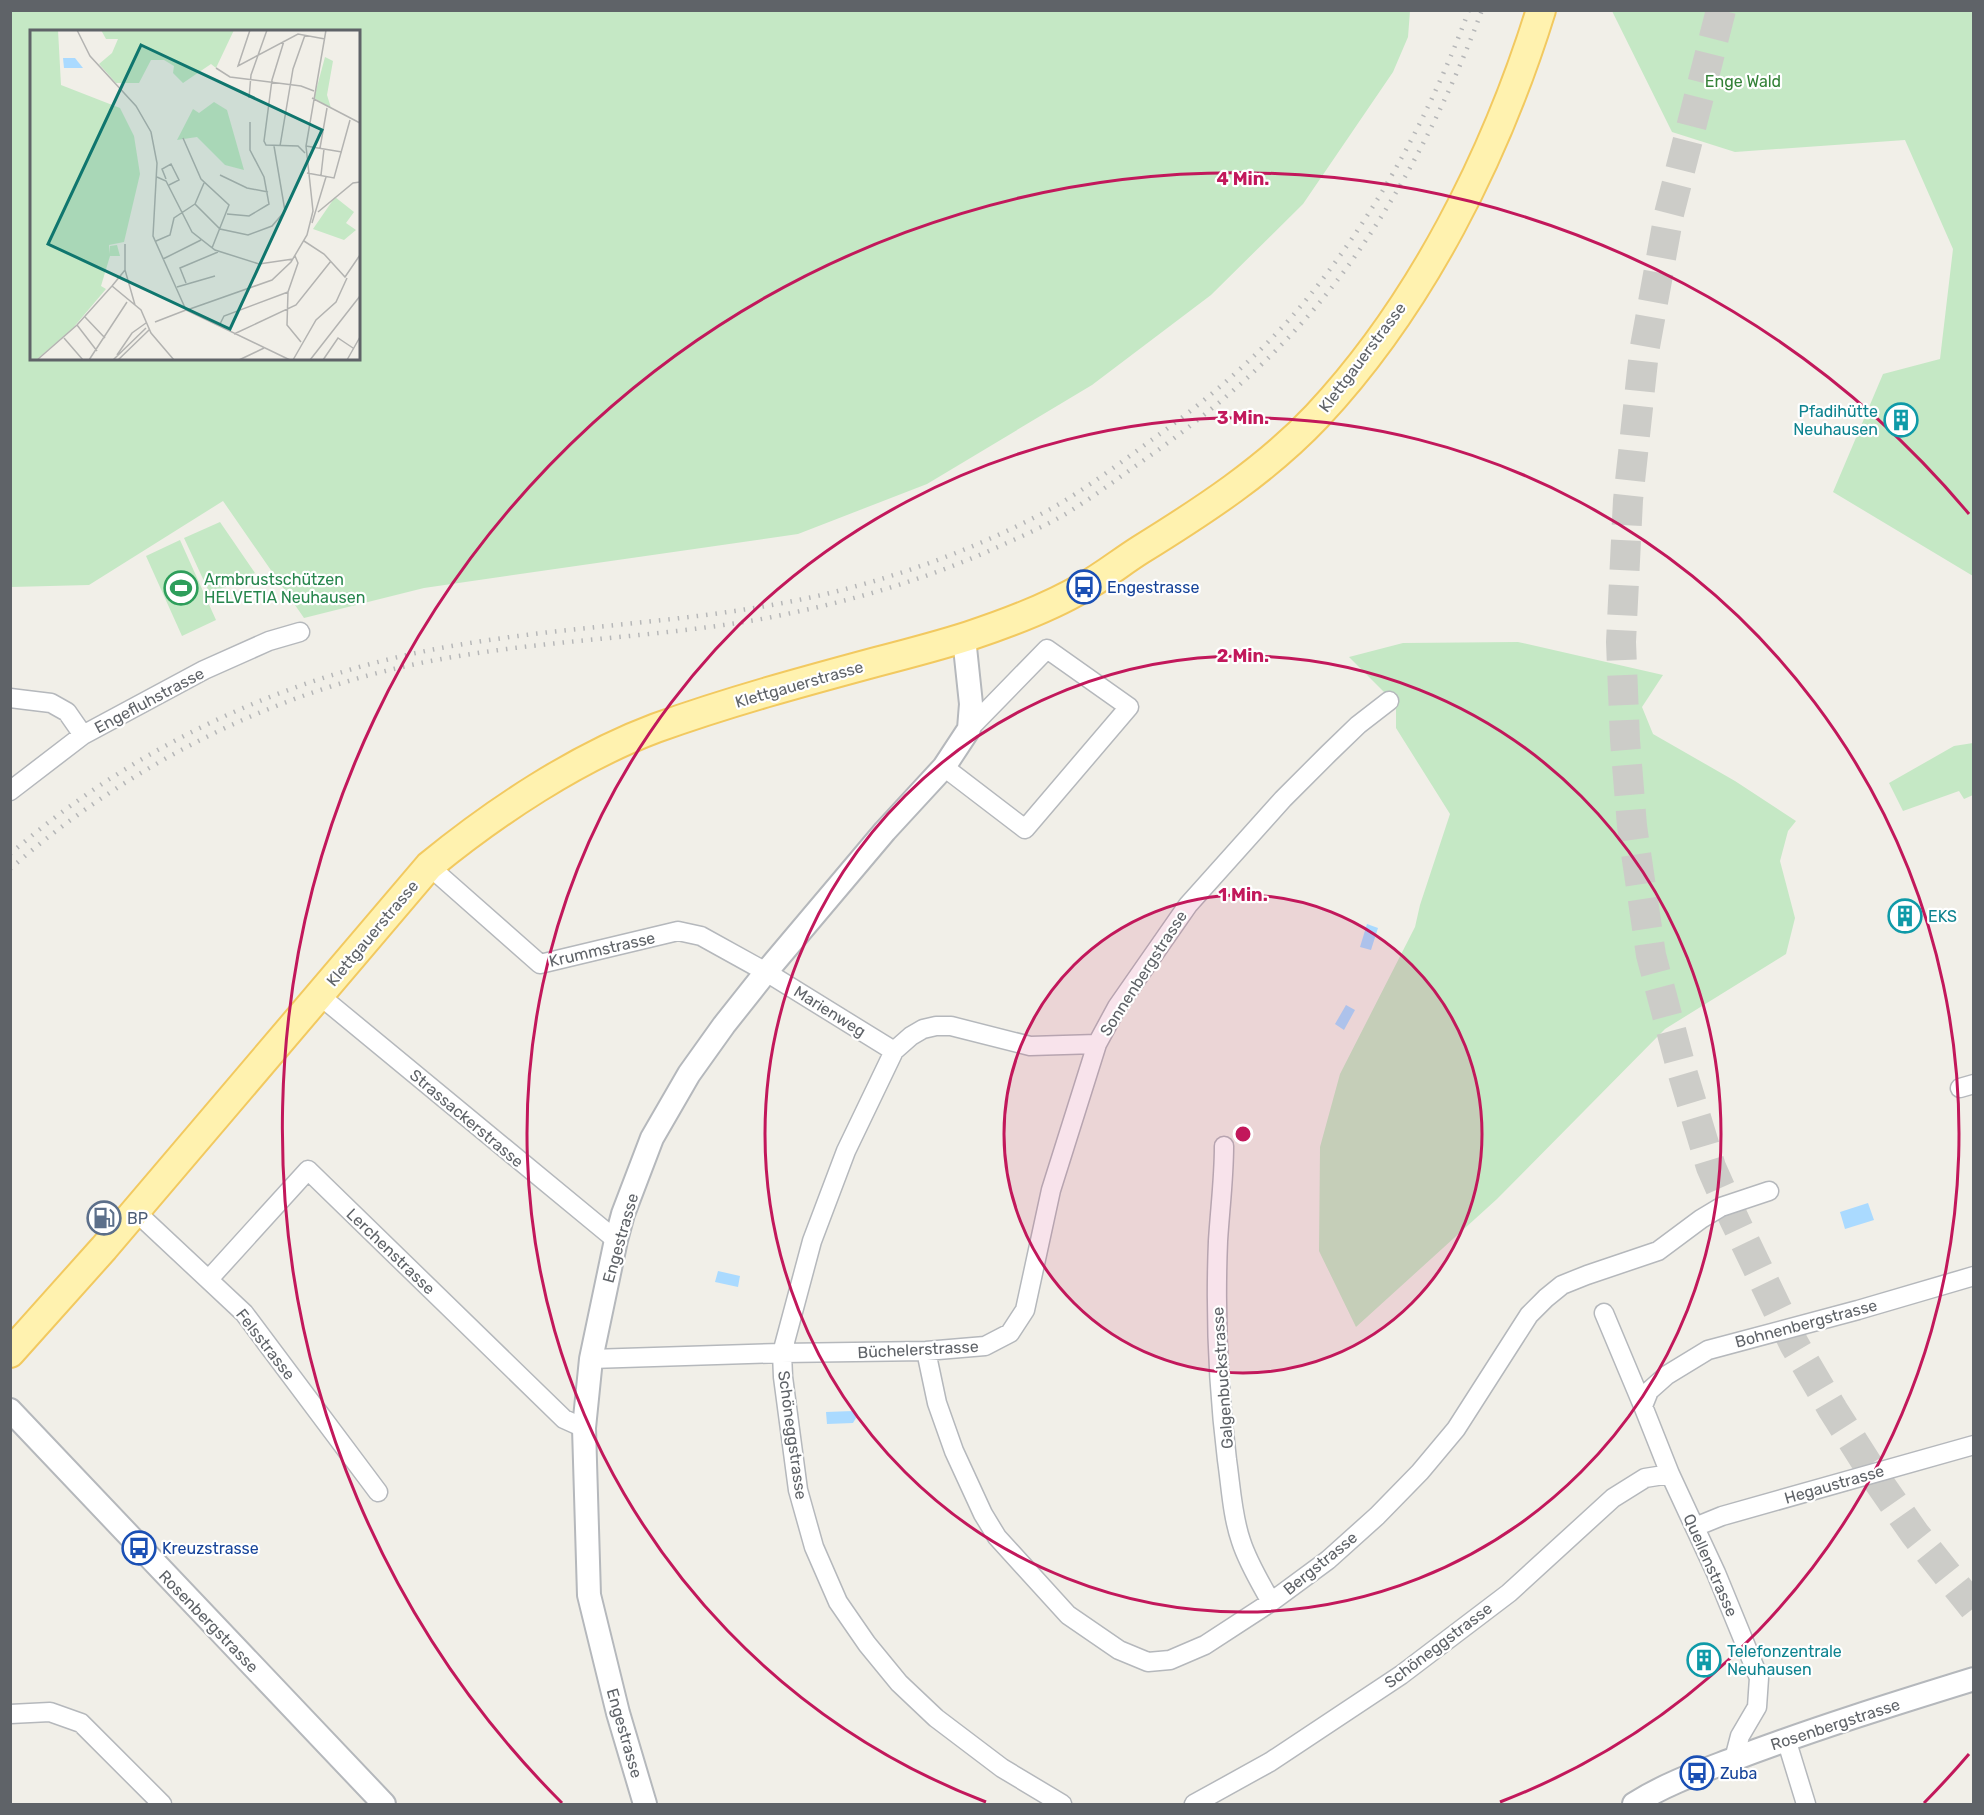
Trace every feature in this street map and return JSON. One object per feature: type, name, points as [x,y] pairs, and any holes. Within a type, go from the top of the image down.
[{"type":"main road","name":"Klettgauerstrasse","points":[[10,1353],[135,1211],[429,866],[472,830],[581,764],[635,737],[726,705],[964,638],[1014,621],[1084,587],[1229,492],[1276,454],[1315,417],[1351,375],[1384,332],[1442,242],[1507,106],[1541,10]]},
{"type":"street","name":"Engefluhstrasse","points":[[10,791],[83,735],[204,670],[268,641],[300,632]]},
{"type":"street","points":[[964,638],[971,704],[969,729]]},
{"type":"street","name":"Engestrasse","points":[[645,1804],[618,1713],[589,1595],[584,1428],[591,1359],[616,1240],[623,1214],[652,1138],[689,1074],[766,972],[885,831],[944,767],[969,729],[1047,649],[1129,707],[1025,829],[944,767]]},
{"type":"street","points":[[10,698],[51,703],[67,712],[83,735]]},
{"type":"street","name":"Sonnenbergstrasse","points":[[782,1353],[820,1218],[846,1151],[894,1051],[911,1036],[923,1029],[936,1026],[951,1026],[1030,1046],[1097,1044],[1117,1007],[1188,905],[1320,761],[1358,725],[1389,701]]},
{"type":"street","name":"Krummstrasse","points":[[429,866],[540,964],[678,931],[701,936],[766,972]]},
{"type":"street","name":"Marienweg","points":[[766,972],[894,1051]]},
{"type":"street","name":"Strassackerstrasse","points":[[319,995],[616,1240]]},
{"type":"street","name":"Büchelerstrasse","points":[[591,1359],[926,1351],[985,1346],[1010,1334],[1024,1310],[1051,1190],[1097,1044]]},
{"type":"street","name":"Galgenbuckstrasse","points":[[1224,1146],[1224,1179],[1218,1240],[1217,1314],[1221,1413],[1238,1533],[1250,1566],[1271,1602]]},
{"type":"street","name":"Lerchenstrasse","points":[[209,1279],[308,1170],[564,1419],[584,1428]]},
{"type":"street","name":"Bergstrasse","points":[[926,1351],[937,1403],[954,1451],[983,1514],[997,1537],[1068,1615],[1119,1650],[1148,1662],[1170,1660],[1204,1645],[1271,1602],[1328,1560],[1377,1516],[1420,1472],[1456,1429],[1529,1314],[1562,1285],[1658,1251],[1721,1207],[1769,1191]]},
{"type":"street","name":"Felsstrasse","points":[[135,1211],[244,1313],[378,1492]]},
{"type":"street","name":"Bohnenbergstrasse","points":[[1646,1399],[1667,1375],[1708,1350],[1974,1276]]},
{"type":"street","name":"Quellenstrasse","points":[[1604,1313],[1646,1399],[1670,1474],[1759,1678],[1758,1707],[1740,1736],[1734,1759]]},
{"type":"street","name":"Schöneggstrasse","points":[[782,1353],[798,1490],[814,1547],[838,1602],[892,1675],[936,1718],[1002,1768],[1062,1804]]},
{"type":"street","name":"Rosenbergstrasse","points":[[10,1410],[384,1804]]},
{"type":"street","name":"Hegaustrasse","points":[[1695,1527],[1722,1516],[1974,1445]]},
{"type":"street","name":"Schöneggstrasse","points":[[1194,1804],[1270,1762],[1401,1676],[1509,1593],[1613,1498],[1645,1478],[1670,1474]]},
{"type":"street","name":"Rosenbergstrasse","points":[[1634,1804],[1671,1784],[1786,1739],[1974,1679]]},
{"type":"street","points":[[10,1714],[50,1712],[81,1723],[162,1804]]},
{"type":"street","points":[[1786,1739],[1806,1804]]},
{"type":"green space","points":[[11,10],[1410,11],[1408,37],[1393,72],[1303,204],[1211,295],[1092,385],[927,484],[798,534],[424,588],[304,618],[223,501],[89,585],[11,587]]},
{"type":"green space","name":"Enge Wald","points":[[1612,11],[1973,11],[1973,576],[1833,492],[1883,374],[1940,359],[1953,249],[1905,140],[1735,152],[1672,132]]},
{"type":"green space","points":[[220,522],[255,573],[210,594],[184,538]]},
{"type":"green space","name":"Armbrustschützen HELVETIA Neuhausen","points":[[180,540],[216,620],[182,636],[146,556]]},
{"type":"green space","points":[[1518,642],[1663,675],[1642,707],[1653,734],[1735,781],[1796,821],[1788,831],[1780,861],[1795,918],[1786,954],[1665,1029],[1497,1199],[1356,1327],[1319,1251],[1320,1147],[1340,1074],[1415,927],[1450,814],[1396,728],[1396,704],[1349,657],[1403,643]]},
{"type":"green space","points":[[1973,743],[1973,795],[1964,799],[1959,791],[1903,811],[1889,783],[1954,746]]},
{"type":"water","points":[[1367,924],[1378,928],[1371,950],[1360,947]]},
{"type":"water","points":[[1346,1005],[1355,1010],[1344,1030],[1335,1024]]},
{"type":"water","points":[[1868,1203],[1874,1220],[1845,1229],[1840,1212]]},
{"type":"water","points":[[718,1271],[740,1276],[738,1287],[715,1282]]},
{"type":"water","points":[[853,1411],[856,1418],[853,1423],[827,1424],[826,1412]]},
{"type":"tunnel","points":[[1721,10],[1669,214],[1644,352],[1628,500],[1621,642],[1625,740],[1632,826],[1651,955],[1711,1167],[1794,1344],[1880,1484],[1915,1534],[1974,1608]]},
{"type":"railway","points":[[10,854],[61,813],[114,776],[170,743],[288,690],[349,670],[412,654],[476,642],[748,609],[838,591],[949,556],[1054,507],[1107,473],[1199,404],[1240,369],[1297,311],[1338,258],[1382,191],[1421,121],[1469,10]]},
{"type":"railway","points":[[10,869],[58,829],[109,793],[162,761],[217,732],[274,707],[332,686],[392,669],[453,657],[728,624],[824,606],[936,572],[1010,542],[1064,515],[1154,453],[1221,401],[1262,364],[1320,302],[1345,270],[1392,200],[1433,124],[1482,10]]},
{"type":"place","name":"Pfadihütte Neuhausen","points":[[1901,420]]},
{"type":"place","name":"Engestrasse","points":[[1084,587]]},
{"type":"place","name":"Armbrustschützen HELVETIA Neuhausen","points":[[181,588]]},
{"type":"place","name":"EKS","points":[[1905,916]]},
{"type":"place","name":"BP","points":[[104,1218]]},
{"type":"place","name":"Kreuzstrasse","points":[[139,1548]]},
{"type":"place","name":"Telefonzentrale Neuhausen","points":[[1704,1660]]},
{"type":"place","name":"Zuba","points":[[1697,1773]]}]
